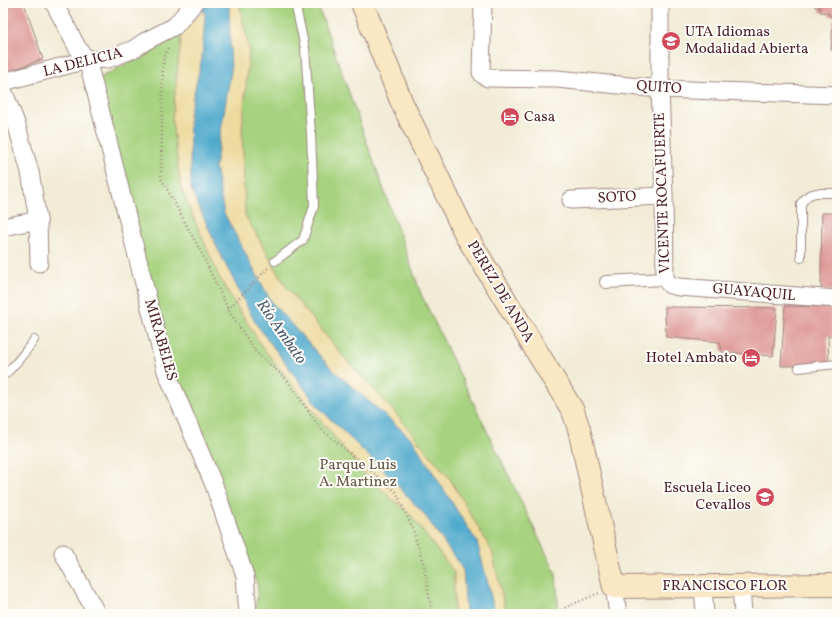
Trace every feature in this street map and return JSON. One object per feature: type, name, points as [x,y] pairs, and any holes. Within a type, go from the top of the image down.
[{"type":"main road","name":"PEREZ DE ANDA","points":[[362,3],[402,103],[466,235],[573,411],[579,429],[614,587]]},
{"type":"main road","name":"FRANCISCO FLOR","points":[[614,587],[837,585]]},
{"type":"street","points":[[54,3],[77,47],[87,60]]},
{"type":"street","name":"LA DELICIA","points":[[3,82],[87,60],[108,59],[134,49],[144,42],[175,26],[194,3]]},
{"type":"street","name":"QUITO","points":[[483,3],[481,72],[488,78],[557,79],[660,89],[837,95]]},
{"type":"street","name":"VICENTE ROCAFUERTE","points":[[660,3],[660,89],[668,282]]},
{"type":"street","name":"MIRABELES","points":[[87,60],[166,372],[214,485],[245,576],[248,614]]},
{"type":"street","points":[[3,90],[16,123],[28,165],[38,220],[39,263]]},
{"type":"street","name":"SOTO","points":[[570,200],[664,196]]},
{"type":"street","points":[[3,227],[38,220]]},
{"type":"street","points":[[606,282],[668,282]]},
{"type":"street","name":"GUAYAQUIL","points":[[668,282],[694,288],[837,299]]},
{"type":"street","points":[[63,553],[97,614]]},
{"type":"street","points":[[703,586],[705,614]]},
{"type":"street","points":[[741,586],[743,614]]},
{"type":"street","points":[[614,587],[618,614]]},
{"type":"lane","points":[[275,261],[303,240],[314,206],[305,48],[295,3]]},
{"type":"lane","points":[[801,258],[801,203],[808,195],[816,193],[837,193]]},
{"type":"lane","points":[[3,376],[20,359],[34,340]]},
{"type":"lane","points":[[799,368],[837,364]]},
{"type":"path","points":[[175,26],[163,61],[161,178],[200,250],[228,309],[255,352],[286,379],[320,428],[396,492],[412,527],[424,566],[432,614]]},
{"type":"path","points":[[228,309],[275,261]]},
{"type":"path","points":[[562,614],[562,609],[614,587]]},
{"type":"green space","name":"Parque Luis A. Martinez","points":[[239,3],[317,3],[421,294],[556,574],[559,614],[255,614],[258,587],[163,350],[96,80]]},
{"type":"sand","points":[[212,3],[239,3],[249,50],[242,131],[245,215],[287,288],[341,354],[391,408],[450,479],[492,551],[506,614],[454,614],[454,572],[409,513],[366,476],[263,348],[220,279],[181,188],[172,120],[182,31]]},
{"type":"water","name":"Río Ambato","points":[[199,3],[229,3],[231,71],[215,167],[224,213],[272,303],[332,369],[412,439],[477,542],[495,614],[466,614],[463,570],[424,514],[383,470],[319,408],[256,324],[220,254],[191,189],[189,115],[202,58],[205,14]]},
{"type":"building","points":[[3,3],[24,3],[43,59],[7,72],[3,59],[3,48],[7,45],[6,38],[3,38]]},
{"type":"building","points":[[815,3],[837,3],[837,17],[829,16],[829,13],[820,12],[820,7],[815,7]]},
{"type":"building","points":[[833,21],[837,21],[837,57],[834,56],[835,50],[831,50]]},
{"type":"building","points":[[822,213],[837,213],[837,291],[821,291]]},
{"type":"building","points":[[785,306],[837,307],[837,336],[828,336],[829,365],[781,366]]},
{"type":"building","points":[[665,307],[777,308],[773,356],[722,352],[720,342],[666,337]]},
{"type":"place","name":"UTA Idiomas Modalidad Abierta","points":[[671,41]]},
{"type":"place","name":"Casa","points":[[510,117]]},
{"type":"place","name":"Hotel Ambato","points":[[751,358]]},
{"type":"place","name":"Escuela Liceo Cevallos","points":[[765,497]]}]
